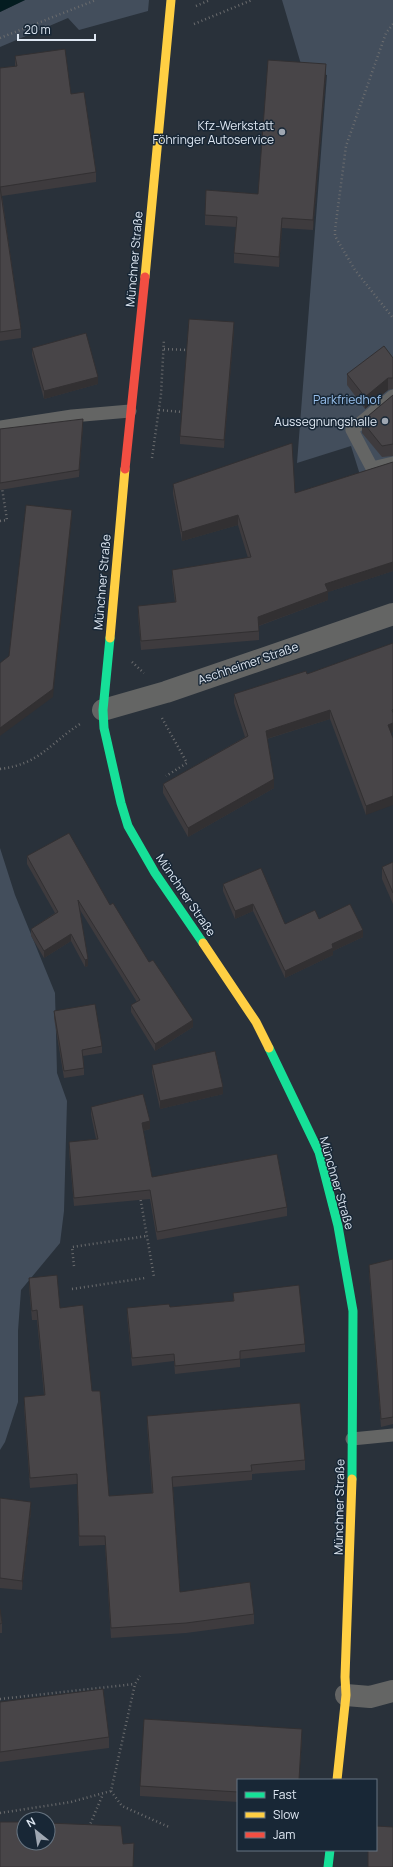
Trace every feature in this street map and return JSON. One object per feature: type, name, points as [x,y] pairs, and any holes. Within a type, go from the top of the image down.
[{"type":"main road","name":"Münchner Straße","points":[[171,0],[145,277],[130,411],[103,710],[104,728],[121,803],[128,826],[155,873],[256,1022],[318,1152],[338,1226],[353,1311],[352,1510],[345,1677],[346,1695],[337,1779]]},
{"type":"main road","points":[[328,1867],[330,1851]]},
{"type":"street","name":"Aschheimer Straße","points":[[103,710],[166,692],[393,614]]},
{"type":"street","points":[[346,1695],[370,1697],[393,1692]]},
{"type":"lane","points":[[393,396],[352,430],[372,468],[393,462]]},
{"type":"lane","points":[[0,427],[72,416],[130,411]]},
{"type":"lane","points":[[352,1439],[393,1435]]},
{"type":"path","points":[[0,38],[96,0]]},
{"type":"path","points":[[196,6],[210,0]]},
{"type":"path","points":[[194,24],[252,0]]},
{"type":"path","points":[[393,24],[386,33],[346,146],[335,236],[355,270],[393,318]]},
{"type":"path","points":[[164,349],[187,350]]},
{"type":"path","points":[[159,410],[182,412]]},
{"type":"path","points":[[0,521],[7,520],[1,481]]},
{"type":"path","points":[[161,716],[187,763],[166,776]]},
{"type":"path","points":[[0,769],[11,768],[30,761],[81,724]]},
{"type":"path","points":[[139,1189],[154,1277]]},
{"type":"path","points":[[74,1266],[72,1247],[147,1236]]},
{"type":"path","points":[[72,1290],[145,1278]]},
{"type":"path","points":[[110,1791],[135,1684],[140,1676]]},
{"type":"path","points":[[0,1699],[135,1684]]},
{"type":"path","points":[[0,1813],[71,1802],[110,1791]]},
{"type":"path","points":[[110,1791],[122,1806],[169,1827]]},
{"type":"path","points":[[88,1830],[103,1794]]},
{"type":"green space","points":[[25,0],[149,0],[148,11],[79,30],[68,18],[0,47],[0,12]]},
{"type":"green space","name":"Parkfriedhof","points":[[282,0],[393,0],[393,468],[361,478],[351,446],[297,463],[327,75],[303,71]]},
{"type":"green space","points":[[0,848],[15,895],[55,993],[57,1073],[67,1101],[64,1211],[60,1243],[21,1290],[18,1331],[18,1402],[5,1442],[0,1450]]},
{"type":"shaded area","points":[[0,0],[25,0],[0,12]]},
{"type":"building","points":[[65,49],[71,94],[84,92],[96,172],[0,187],[0,68],[17,66],[15,56]]},
{"type":"building","points":[[268,60],[326,64],[313,220],[282,218],[279,257],[234,253],[237,217],[205,215],[206,190],[258,194]]},
{"type":"building","points":[[0,187],[21,329],[0,332]]},
{"type":"building","points":[[189,319],[234,322],[224,440],[180,436]]},
{"type":"building","points":[[86,333],[98,377],[44,391],[32,348]]},
{"type":"building","points":[[384,346],[393,358],[393,378],[388,378],[365,397],[347,374]]},
{"type":"building","points":[[393,395],[393,444],[382,446],[362,421]]},
{"type":"building","points":[[83,419],[79,470],[0,483],[0,429]]},
{"type":"building","points":[[292,443],[295,493],[393,462],[393,562],[325,584],[328,591],[258,617],[259,631],[141,641],[138,606],[176,602],[172,570],[251,557],[238,515],[182,532],[173,484]]},
{"type":"building","points":[[26,505],[72,510],[53,689],[0,728],[0,663],[9,656]]},
{"type":"building","points":[[393,643],[393,723],[388,725],[393,738],[393,796],[366,806],[330,710],[266,731],[274,779],[188,828],[163,784],[248,736],[234,694],[306,671],[307,674]]},
{"type":"building","points":[[69,833],[110,905],[113,903],[149,962],[153,960],[193,1020],[155,1044],[131,1005],[140,1000],[78,900],[88,959],[85,960],[71,934],[44,951],[31,929],[58,912],[27,856]]},
{"type":"building","points":[[393,862],[393,893],[382,867]]},
{"type":"building","points":[[261,868],[285,924],[315,910],[319,919],[350,904],[363,930],[332,944],[333,948],[285,971],[253,904],[235,911],[223,884]]},
{"type":"building","points":[[95,1004],[102,1046],[82,1050],[84,1068],[64,1071],[54,1011]]},
{"type":"building","points":[[215,1051],[223,1087],[160,1101],[152,1065]]},
{"type":"building","points":[[143,1094],[150,1121],[142,1123],[152,1177],[277,1154],[287,1207],[157,1232],[150,1190],[74,1198],[69,1142],[98,1139],[91,1107]]},
{"type":"building","points":[[393,1259],[393,1417],[381,1419],[369,1265]]},
{"type":"building","points":[[57,1275],[60,1308],[83,1305],[92,1391],[100,1391],[109,1496],[153,1493],[147,1416],[300,1403],[305,1460],[251,1465],[252,1471],[172,1477],[180,1592],[250,1582],[254,1614],[186,1623],[111,1628],[105,1536],[79,1536],[77,1474],[30,1478],[24,1397],[45,1395],[37,1310],[32,1311],[29,1278]]},
{"type":"building","points":[[299,1285],[305,1344],[240,1351],[240,1359],[175,1366],[174,1354],[132,1358],[127,1308],[169,1304],[170,1307],[234,1301],[233,1293]]},
{"type":"building","points":[[0,1498],[31,1502],[22,1581],[0,1578]]},
{"type":"building","points":[[0,1609],[2,1623],[0,1624]]},
{"type":"building","points":[[103,1689],[109,1737],[0,1752],[0,1702]]},
{"type":"building","points":[[144,1719],[302,1729],[299,1779],[237,1779],[237,1792],[140,1786]]},
{"type":"building","points":[[0,1822],[16,1822],[16,1851],[56,1851],[56,1823],[121,1826],[123,1844],[134,1843],[133,1867],[0,1867]]},
{"type":"building","points":[[377,1826],[393,1827],[393,1867],[368,1867],[368,1851],[377,1851]]},
{"type":"traffic: fast","points":[[110,638],[103,710],[104,728],[121,803],[128,826],[155,873],[203,943]]},
{"type":"traffic: fast","points":[[269,1048],[319,1152],[338,1226],[353,1311],[352,1479]]},
{"type":"traffic: fast","points":[[328,1867],[330,1851]]},
{"type":"traffic: slow","points":[[145,277],[171,0]]},
{"type":"traffic: slow","points":[[110,638],[125,469]]},
{"type":"traffic: slow","points":[[203,943],[256,1022],[269,1048]]},
{"type":"traffic: slow","points":[[337,1779],[346,1695],[345,1677],[352,1479]]},
{"type":"traffic: jam","points":[[125,469],[145,277]]},
{"type":"place","name":"Kfz-Werkstatt Föhringer Autoservice","points":[[282,132]]},
{"type":"place","name":"Aussegnungshalle","points":[[385,421]]}]
